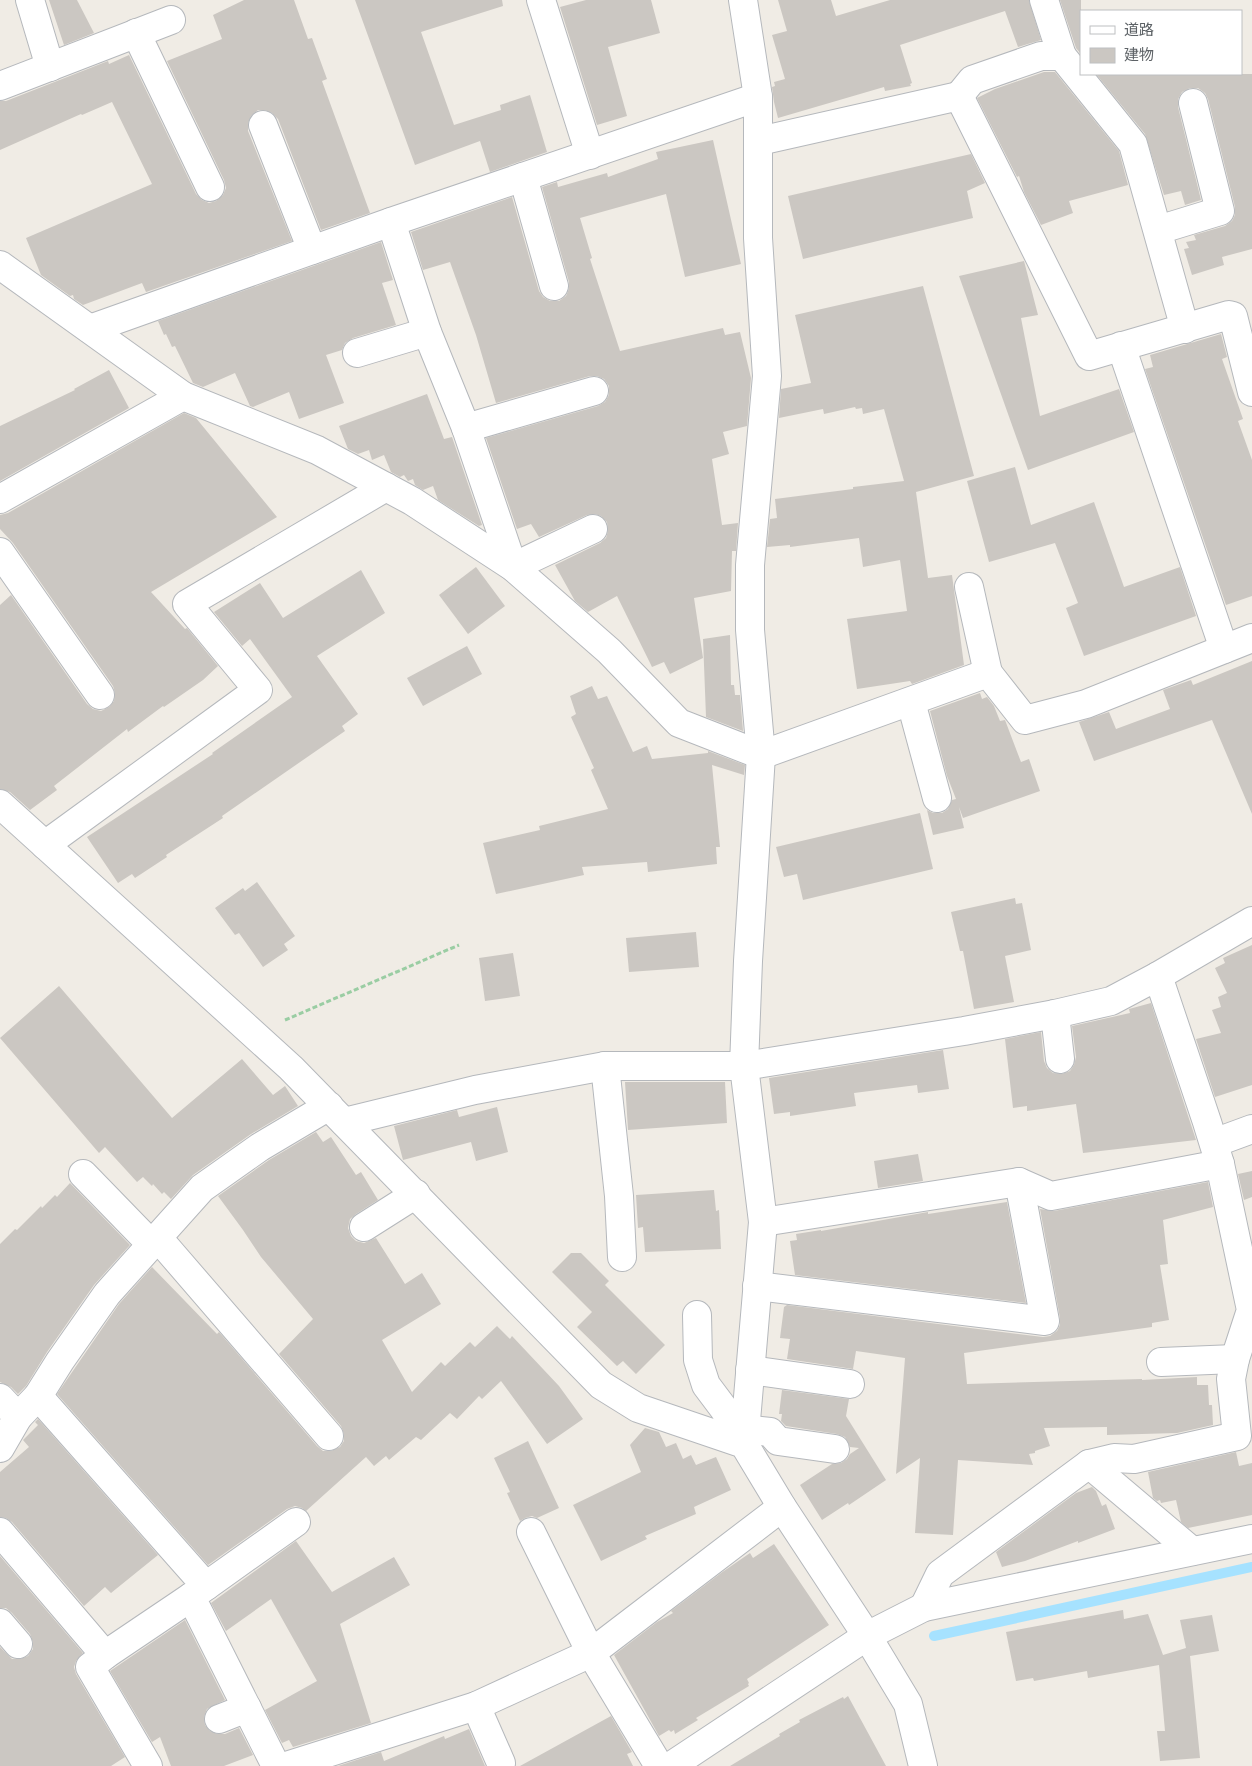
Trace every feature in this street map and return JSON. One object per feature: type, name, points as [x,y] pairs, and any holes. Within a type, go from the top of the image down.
[{"type":"street","points":[[30,0],[50,67]]},
{"type":"street","points":[[540,0],[590,155]]},
{"type":"street","points":[[743,0],[758,97],[758,238],[767,376],[750,565],[750,630],[760,755],[744,1066],[763,1222],[744,1436]]},
{"type":"street","points":[[1044,0],[1062,56],[1132,144],[1185,329]]},
{"type":"street","points":[[0,86],[171,20]]},
{"type":"street","points":[[136,33],[210,186]]},
{"type":"street","points":[[759,141],[959,96],[972,80],[1041,56],[1062,56]]},
{"type":"street","points":[[959,96],[1089,356],[1229,315],[1233,316],[1252,392]]},
{"type":"street","points":[[90,329],[391,222],[758,97]]},
{"type":"street","points":[[1158,230],[1220,211],[1193,103]]},
{"type":"street","points":[[263,125],[312,250]]},
{"type":"street","points":[[523,177],[554,286]]},
{"type":"street","points":[[391,222],[427,332],[466,428],[513,567]]},
{"type":"street","points":[[0,265],[183,396],[317,450],[412,501],[513,567],[609,651],[679,723],[760,755],[988,673]]},
{"type":"street","points":[[357,354],[427,332]]},
{"type":"street","points":[[1120,346],[1224,648]]},
{"type":"street","points":[[466,428],[594,391]]},
{"type":"street","points":[[0,499],[183,396]]},
{"type":"street","points":[[45,845],[258,690],[187,604],[386,486]]},
{"type":"street","points":[[513,567],[593,529]]},
{"type":"street","points":[[0,552],[100,695]]},
{"type":"street","points":[[969,587],[988,673],[1025,720],[1086,704],[1196,662],[1224,648],[1252,638]]},
{"type":"street","points":[[911,702],[937,798]]},
{"type":"street","points":[[0,804],[292,1068],[601,1385],[638,1408],[744,1436],[770,1432],[778,1441],[834,1449]]},
{"type":"street","points":[[0,1448],[18,1417],[38,1396],[60,1361],[108,1294],[202,1188],[260,1147],[336,1114],[605,1066],[744,1066],[964,1031],[1055,1014],[1111,1000],[1158,976],[1252,921]]},
{"type":"street","points":[[924,1607],[940,1574],[1089,1464],[1114,1458],[1134,1459],[1237,1436],[1231,1379],[1234,1359],[1251,1310],[1217,1153],[1158,976]]},
{"type":"street","points":[[1055,1014],[1060,1059]]},
{"type":"street","points":[[605,1066],[619,1196],[622,1257]]},
{"type":"street","points":[[763,1222],[1019,1182],[1052,1196],[1217,1153],[1252,1129]]},
{"type":"street","points":[[82,1174],[155,1241],[329,1436]]},
{"type":"street","points":[[758,1286],[1045,1321],[1019,1182]]},
{"type":"street","points":[[364,1227],[416,1194]]},
{"type":"street","points":[[697,1315],[698,1360],[706,1385],[744,1436],[782,1507],[868,1636],[908,1704],[923,1766]]},
{"type":"street","points":[[1162,1362],[1234,1359]]},
{"type":"street","points":[[750,1370],[850,1384]]},
{"type":"street","points":[[38,1396],[199,1591],[247,1708],[276,1766]]},
{"type":"street","points":[[0,1398],[18,1417]]},
{"type":"street","points":[[1089,1464],[1192,1551]]},
{"type":"street","points":[[286,1766],[476,1706],[591,1653],[782,1507]]},
{"type":"street","points":[[148,1766],[90,1667],[296,1522]]},
{"type":"street","points":[[0,1532],[105,1655]]},
{"type":"street","points":[[531,1532],[591,1653],[672,1765],[868,1636],[924,1607],[1252,1539]]},
{"type":"street","points":[[0,1624],[18,1644]]},
{"type":"street","points":[[476,1706],[501,1762]]},
{"type":"street","points":[[219,1719],[247,1708]]},
{"type":"path","points":[[259,1039],[286,1019],[458,945]]},
{"type":"building","points":[[49,0],[77,0],[94,33],[64,45]]},
{"type":"building","points":[[244,0],[294,0],[308,39],[312,38],[327,79],[322,81],[370,213],[321,230],[278,119],[272,113],[258,110],[251,116],[248,123],[248,131],[292,241],[146,292],[142,283],[83,305],[74,299],[73,295],[70,296],[41,275],[26,238],[152,184],[112,102],[0,150],[0,101],[6,101],[108,61],[109,64],[129,55],[196,194],[202,200],[209,203],[216,201],[223,195],[226,188],[224,180],[167,61],[222,39],[213,15]]},
{"type":"building","points":[[355,0],[502,0],[503,6],[421,32],[454,125],[501,110],[500,105],[530,95],[547,152],[490,172],[480,141],[415,165]]},
{"type":"building","points":[[586,0],[651,0],[660,33],[608,47],[627,116],[597,125],[560,7]]},
{"type":"building","points":[[778,0],[831,0],[836,16],[890,0],[1029,0],[1041,40],[1018,47],[1005,11],[900,45],[912,83],[910,84],[911,86],[885,91],[884,87],[778,118],[772,87],[775,86],[774,82],[785,79],[772,35],[787,31]]},
{"type":"building","points":[[1060,0],[1081,0],[1080,53],[1076,48]]},
{"type":"building","points":[[1044,72],[1055,72],[1119,151],[1128,185],[1069,201],[1073,213],[1041,225],[1024,192],[1019,176],[1017,177],[977,98],[995,89]]},
{"type":"building","points":[[1252,74],[1252,249],[1222,257],[1224,265],[1192,275],[1184,249],[1189,248],[1186,242],[1196,240],[1194,235],[1225,226],[1232,221],[1235,215],[1235,207],[1205,93],[1198,88],[1190,88],[1182,92],[1178,99],[1178,107],[1201,200],[1185,205],[1181,191],[1164,195],[1145,134],[1097,75]]},
{"type":"building","points":[[713,140],[741,264],[685,277],[666,194],[580,218],[592,258],[590,259],[620,351],[723,328],[725,335],[740,332],[751,378],[747,426],[723,432],[729,454],[712,459],[722,525],[738,523],[736,551],[732,551],[731,591],[694,598],[703,658],[670,674],[664,662],[652,667],[617,596],[588,612],[575,601],[555,565],[600,543],[606,538],[608,531],[607,522],[601,516],[595,514],[587,515],[539,537],[531,524],[517,529],[486,438],[598,406],[605,402],[609,395],[609,386],[604,379],[590,376],[496,403],[476,335],[450,262],[423,270],[411,232],[512,197],[539,291],[543,297],[550,301],[559,301],[566,296],[569,282],[542,187],[557,182],[558,187],[607,173],[608,177],[658,159],[656,152]]},
{"type":"building","points":[[971,154],[985,183],[967,191],[973,218],[803,259],[788,196]]},
{"type":"building","points":[[381,242],[393,280],[382,283],[396,325],[353,338],[345,343],[342,350],[326,355],[344,403],[299,419],[289,392],[253,407],[250,406],[235,373],[203,387],[193,383],[175,346],[172,347],[158,321]]},
{"type":"building","points":[[1024,261],[1038,315],[1021,318],[1040,416],[1119,389],[1134,432],[1028,470],[959,276]]},
{"type":"building","points":[[923,286],[974,476],[916,492],[928,578],[952,575],[964,665],[912,684],[910,681],[857,689],[847,619],[907,611],[900,560],[863,567],[859,538],[790,547],[790,545],[767,547],[770,519],[777,518],[775,499],[904,481],[884,409],[863,414],[862,408],[856,409],[855,407],[824,414],[823,409],[779,418],[781,389],[811,383],[795,315]]},
{"type":"building","points":[[1221,334],[1227,357],[1222,359],[1243,419],[1238,421],[1252,460],[1252,596],[1226,605],[1145,369],[1153,367],[1150,355]]},
{"type":"building","points":[[109,370],[129,408],[0,481],[0,426],[75,390]]},
{"type":"building","points":[[427,394],[444,439],[452,437],[482,525],[479,526],[438,500],[433,486],[423,490],[415,485],[413,479],[408,481],[404,475],[400,477],[391,472],[384,455],[372,460],[369,450],[358,454],[348,449],[339,426]]},
{"type":"building","points":[[184,413],[196,418],[277,517],[151,592],[185,629],[187,628],[218,666],[203,680],[128,732],[127,729],[54,786],[57,790],[30,810],[10,792],[0,789],[0,605],[11,595],[87,704],[93,709],[101,711],[109,707],[114,701],[115,693],[113,686],[13,543],[0,529],[0,515],[8,513]]},
{"type":"building","points":[[1015,467],[1031,525],[1094,502],[1124,587],[1180,567],[1196,616],[1084,656],[1066,608],[1078,603],[1055,543],[989,562],[967,481]]},
{"type":"building","points":[[476,567],[505,606],[468,634],[439,595]]},
{"type":"building","points":[[361,570],[385,613],[317,656],[358,714],[342,726],[345,731],[222,816],[223,818],[166,855],[167,857],[135,878],[132,874],[118,883],[87,837],[213,754],[292,697],[250,639],[242,646],[214,612],[260,583],[283,618]]},
{"type":"building","points":[[730,635],[731,685],[734,685],[735,695],[740,695],[743,731],[706,717],[703,639]]},
{"type":"building","points":[[467,646],[482,674],[423,706],[407,678]]},
{"type":"building","points":[[1252,661],[1252,814],[1212,720],[1094,761],[1079,722],[1109,712],[1116,729],[1170,709],[1163,690],[1191,680],[1193,685]]},
{"type":"building","points":[[592,686],[598,699],[607,696],[633,752],[647,746],[652,759],[708,753],[708,751],[745,765],[744,775],[712,765],[720,847],[716,847],[717,864],[648,872],[647,862],[582,867],[584,875],[496,894],[483,843],[540,830],[539,826],[608,809],[591,770],[594,768],[571,717],[576,714],[570,696]]},
{"type":"building","points":[[980,693],[982,699],[987,697],[994,706],[1000,721],[1005,720],[1021,762],[1029,759],[1040,791],[963,818],[959,807],[964,828],[933,835],[927,810],[933,813],[942,813],[948,809],[952,800],[956,799],[947,776],[930,711]]},
{"type":"building","points":[[920,813],[933,869],[803,900],[797,874],[784,877],[776,847]]},
{"type":"building","points":[[257,882],[295,936],[284,944],[288,950],[263,967],[239,933],[235,935],[215,908],[243,888],[245,891]]},
{"type":"building","points":[[1015,898],[1016,904],[1022,903],[1031,950],[1005,956],[1014,1002],[974,1009],[963,951],[960,951],[951,912]]},
{"type":"building","points":[[696,932],[699,967],[629,972],[626,938]]},
{"type":"building","points":[[1252,945],[1252,1085],[1215,1097],[1196,1039],[1221,1033],[1212,1010],[1221,1007],[1218,997],[1227,993],[1215,968],[1225,963],[1223,958]]},
{"type":"building","points":[[513,953],[520,996],[485,1001],[479,958]]},
{"type":"building","points":[[59,986],[172,1118],[242,1059],[273,1095],[285,1086],[298,1106],[251,1134],[193,1175],[171,1199],[164,1192],[162,1194],[143,1177],[137,1182],[105,1147],[99,1153],[0,1038]]},
{"type":"building","points":[[1151,1003],[1196,1140],[1083,1153],[1076,1104],[1027,1111],[1027,1106],[1013,1108],[1005,1039],[1041,1032],[1044,1061],[1047,1068],[1053,1073],[1062,1074],[1070,1071],[1076,1057],[1072,1026],[1130,1013],[1129,1009]]},
{"type":"building","points":[[943,1050],[949,1089],[918,1093],[917,1085],[854,1093],[856,1106],[790,1116],[790,1112],[774,1114],[769,1078]]},
{"type":"building","points":[[625,1082],[725,1082],[727,1123],[628,1130]]},
{"type":"building","points":[[497,1107],[508,1152],[476,1161],[471,1142],[403,1160],[394,1126],[457,1110],[459,1117]]},
{"type":"building","points":[[316,1132],[323,1142],[331,1137],[356,1175],[361,1172],[378,1200],[350,1219],[348,1228],[351,1236],[356,1241],[364,1243],[376,1238],[405,1284],[422,1273],[441,1304],[382,1340],[412,1392],[441,1362],[445,1366],[470,1342],[475,1347],[497,1326],[510,1339],[512,1336],[559,1386],[583,1419],[547,1444],[501,1381],[482,1399],[479,1396],[457,1419],[450,1413],[421,1440],[416,1437],[389,1460],[386,1456],[374,1466],[366,1457],[306,1511],[295,1506],[287,1509],[208,1565],[57,1394],[119,1304],[152,1267],[217,1334],[219,1332],[317,1446],[323,1451],[331,1451],[340,1447],[344,1441],[341,1426],[279,1354],[313,1319],[261,1257],[218,1196],[269,1160]]},
{"type":"building","points":[[918,1154],[923,1181],[878,1188],[874,1161]]},
{"type":"building","points":[[1252,1171],[1252,1197],[1244,1200],[1238,1174]]},
{"type":"building","points":[[1208,1182],[1213,1207],[1163,1220],[1168,1264],[1160,1265],[1169,1320],[1152,1323],[1152,1327],[964,1353],[967,1384],[1197,1377],[1197,1385],[1208,1385],[1213,1425],[1177,1433],[1107,1435],[1107,1427],[1044,1428],[1050,1446],[1029,1454],[1033,1465],[958,1460],[953,1535],[915,1533],[920,1458],[896,1474],[905,1358],[856,1351],[853,1369],[787,1359],[790,1339],[780,1338],[784,1307],[787,1305],[1043,1337],[1050,1336],[1057,1331],[1060,1325],[1060,1318],[1040,1209],[1054,1211]]},
{"type":"building","points":[[70,1183],[130,1245],[94,1285],[47,1352],[26,1386],[18,1394],[11,1387],[0,1382],[0,1244],[41,1206],[42,1208],[55,1195],[57,1197]]},
{"type":"building","points":[[714,1190],[716,1211],[719,1210],[721,1249],[645,1252],[643,1227],[638,1228],[636,1195]]},
{"type":"building","points":[[1007,1202],[1026,1303],[795,1275],[790,1241],[797,1240],[796,1234],[928,1212],[928,1214]]},
{"type":"building","points":[[571,1253],[581,1253],[609,1281],[605,1285],[665,1345],[636,1374],[623,1361],[617,1366],[577,1327],[592,1312],[552,1272]]},
{"type":"building","points":[[782,1390],[849,1399],[846,1416],[886,1480],[849,1505],[848,1503],[822,1520],[800,1485],[832,1464],[841,1463],[859,1448],[850,1447],[845,1437],[837,1434],[786,1426],[781,1421],[782,1414],[779,1414]]},
{"type":"building","points":[[38,1419],[158,1555],[111,1593],[105,1587],[84,1606],[12,1522],[0,1517],[0,1472],[29,1447],[23,1440],[38,1425],[35,1422]]},
{"type":"building","points":[[645,1428],[659,1432],[666,1447],[676,1443],[683,1459],[691,1455],[696,1465],[716,1457],[731,1490],[694,1507],[696,1514],[645,1536],[647,1539],[601,1561],[573,1505],[641,1472],[630,1445]]},
{"type":"building","points":[[528,1441],[559,1508],[537,1518],[532,1516],[520,1521],[507,1493],[510,1492],[494,1458]]},
{"type":"building","points":[[1236,1452],[1239,1466],[1252,1463],[1252,1515],[1188,1528],[1181,1522],[1176,1500],[1161,1503],[1160,1500],[1157,1501],[1153,1498],[1148,1472]]},
{"type":"building","points":[[1092,1487],[1096,1491],[1102,1506],[1106,1504],[1115,1529],[1025,1561],[1002,1567],[996,1552],[1076,1493]]},
{"type":"building","points":[[296,1541],[332,1592],[394,1557],[410,1585],[340,1624],[371,1723],[293,1747],[289,1740],[282,1743],[265,1710],[317,1681],[271,1599],[226,1631],[211,1603]]},
{"type":"building","points":[[774,1544],[829,1625],[747,1679],[749,1686],[696,1718],[698,1720],[675,1734],[674,1730],[671,1732],[669,1730],[659,1736],[614,1655],[657,1622],[673,1613],[671,1611],[721,1573],[750,1553],[753,1558]]},
{"type":"building","points":[[0,1556],[83,1653],[76,1661],[74,1667],[76,1674],[125,1757],[111,1766],[0,1766],[0,1647],[12,1659],[20,1659],[28,1656],[33,1649],[33,1642],[30,1634],[12,1613],[6,1608],[0,1608]]},
{"type":"building","points":[[1123,1610],[1124,1619],[1148,1614],[1163,1655],[1186,1648],[1180,1620],[1212,1615],[1219,1651],[1190,1656],[1200,1758],[1160,1761],[1157,1731],[1165,1731],[1159,1665],[1088,1678],[1087,1671],[1034,1681],[1033,1678],[1016,1681],[1006,1632]]},
{"type":"building","points":[[185,1620],[225,1700],[207,1709],[204,1717],[205,1725],[210,1731],[217,1734],[225,1734],[239,1728],[253,1755],[224,1766],[171,1766],[160,1737],[152,1742],[110,1671]]},
{"type":"building","points":[[848,1696],[886,1766],[730,1766],[780,1736],[779,1734],[800,1722],[799,1720]]},
{"type":"building","points":[[611,1716],[632,1752],[627,1754],[633,1766],[520,1766]]},
{"type":"building","points":[[469,1729],[485,1766],[338,1766],[381,1752],[384,1761],[444,1736],[445,1739]]},
{"type":"waterway","points":[[934,1636],[1252,1567]]}]
